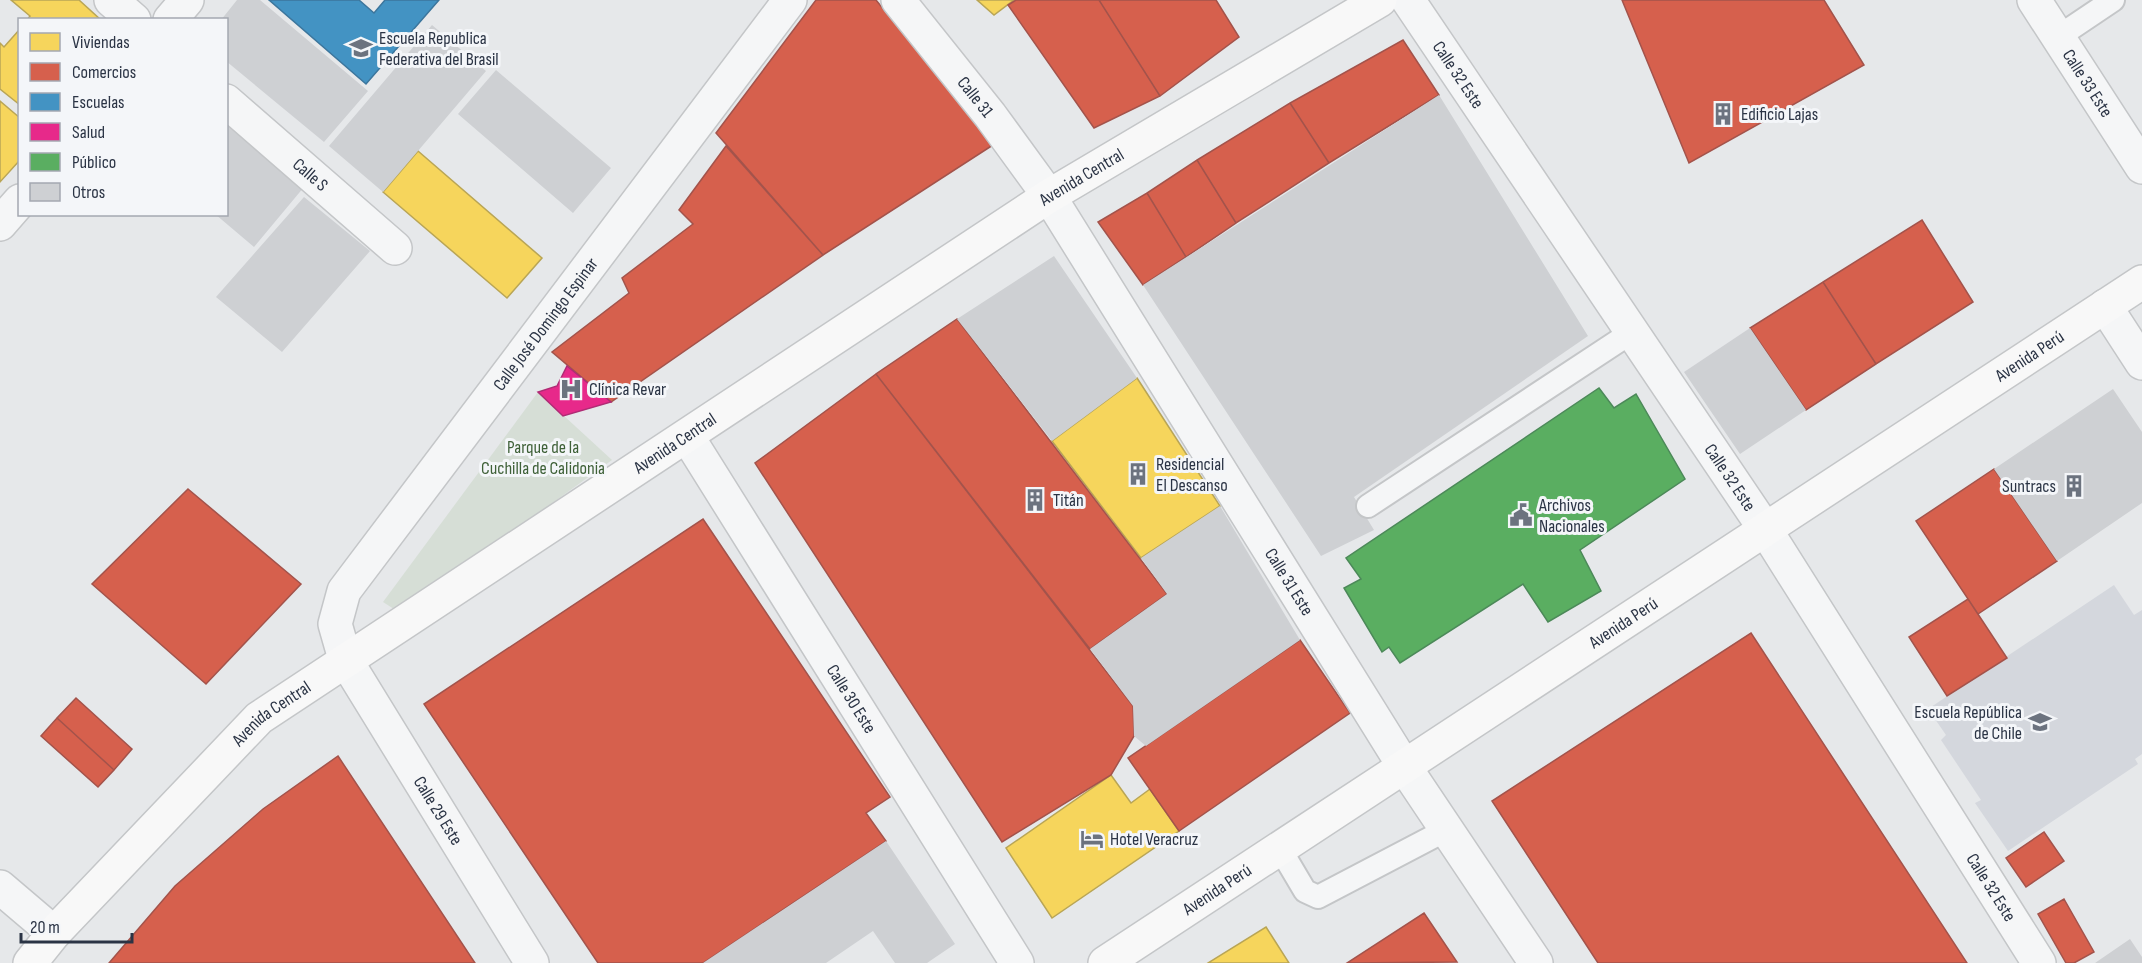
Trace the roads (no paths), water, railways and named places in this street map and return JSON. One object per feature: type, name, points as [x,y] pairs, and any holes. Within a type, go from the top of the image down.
[{"type":"main road","name":"Avenida Central","points":[[30,963],[54,933],[259,718],[345,659],[1049,196],[1380,0]]},
{"type":"main road","name":"Avenida Perú","points":[[1105,963],[2142,282]]},
{"type":"street","points":[[111,0],[132,18]]},
{"type":"street","points":[[172,18],[187,0]]},
{"type":"street","name":"Calle José Domingo Espinar","points":[[345,659],[335,624],[344,591],[790,0]]},
{"type":"street","name":"Calle 31","points":[[898,0],[990,115],[1049,196]]},
{"type":"street","name":"Calle 32 Este","points":[[1408,0],[1765,529],[2039,963]]},
{"type":"street","name":"Calle 33 Este","points":[[2034,0],[2142,167]]},
{"type":"street","name":"Calle S","points":[[228,103],[395,248]]},
{"type":"street","name":"Calle 31 Este","points":[[1049,196],[1404,766],[1536,963]]},
{"type":"street","points":[[0,224],[18,203]]},
{"type":"street","points":[[2105,306],[2142,363]]},
{"type":"street","name":"Calle 30 Este","points":[[687,436],[1017,963]]},
{"type":"street","name":"Calle 29 Este","points":[[345,659],[532,963]]},
{"type":"street","points":[[0,887],[54,933]]},
{"type":"lane","points":[[2058,37],[2113,0]]},
{"type":"lane","points":[[1368,506],[1632,332]]},
{"type":"lane","points":[[1279,847],[1305,891],[1318,897],[1446,830]]},
{"type":"place","name":"Escuela Republica Federativa del Brasil","points":[[361,48]]},
{"type":"place","name":"Edificio Lajas","points":[[1723,114]]},
{"type":"place","name":"Clínica Revar","points":[[571,389]]},
{"type":"place","name":"Residencial El Descanso","points":[[1138,474]]},
{"type":"place","name":"Suntracs","points":[[2074,486]]},
{"type":"place","name":"Titán","points":[[1035,500]]},
{"type":"place","name":"Archivos Nacionales","points":[[1521,515]]},
{"type":"place","name":"Escuela República de Chile","points":[[2040,722]]},
{"type":"place","name":"Hotel Veracruz","points":[[1092,839]]},
{"type":"park label","name":"Parque de la Cuchilla de Calidonia","points":[[543,457]]}]
